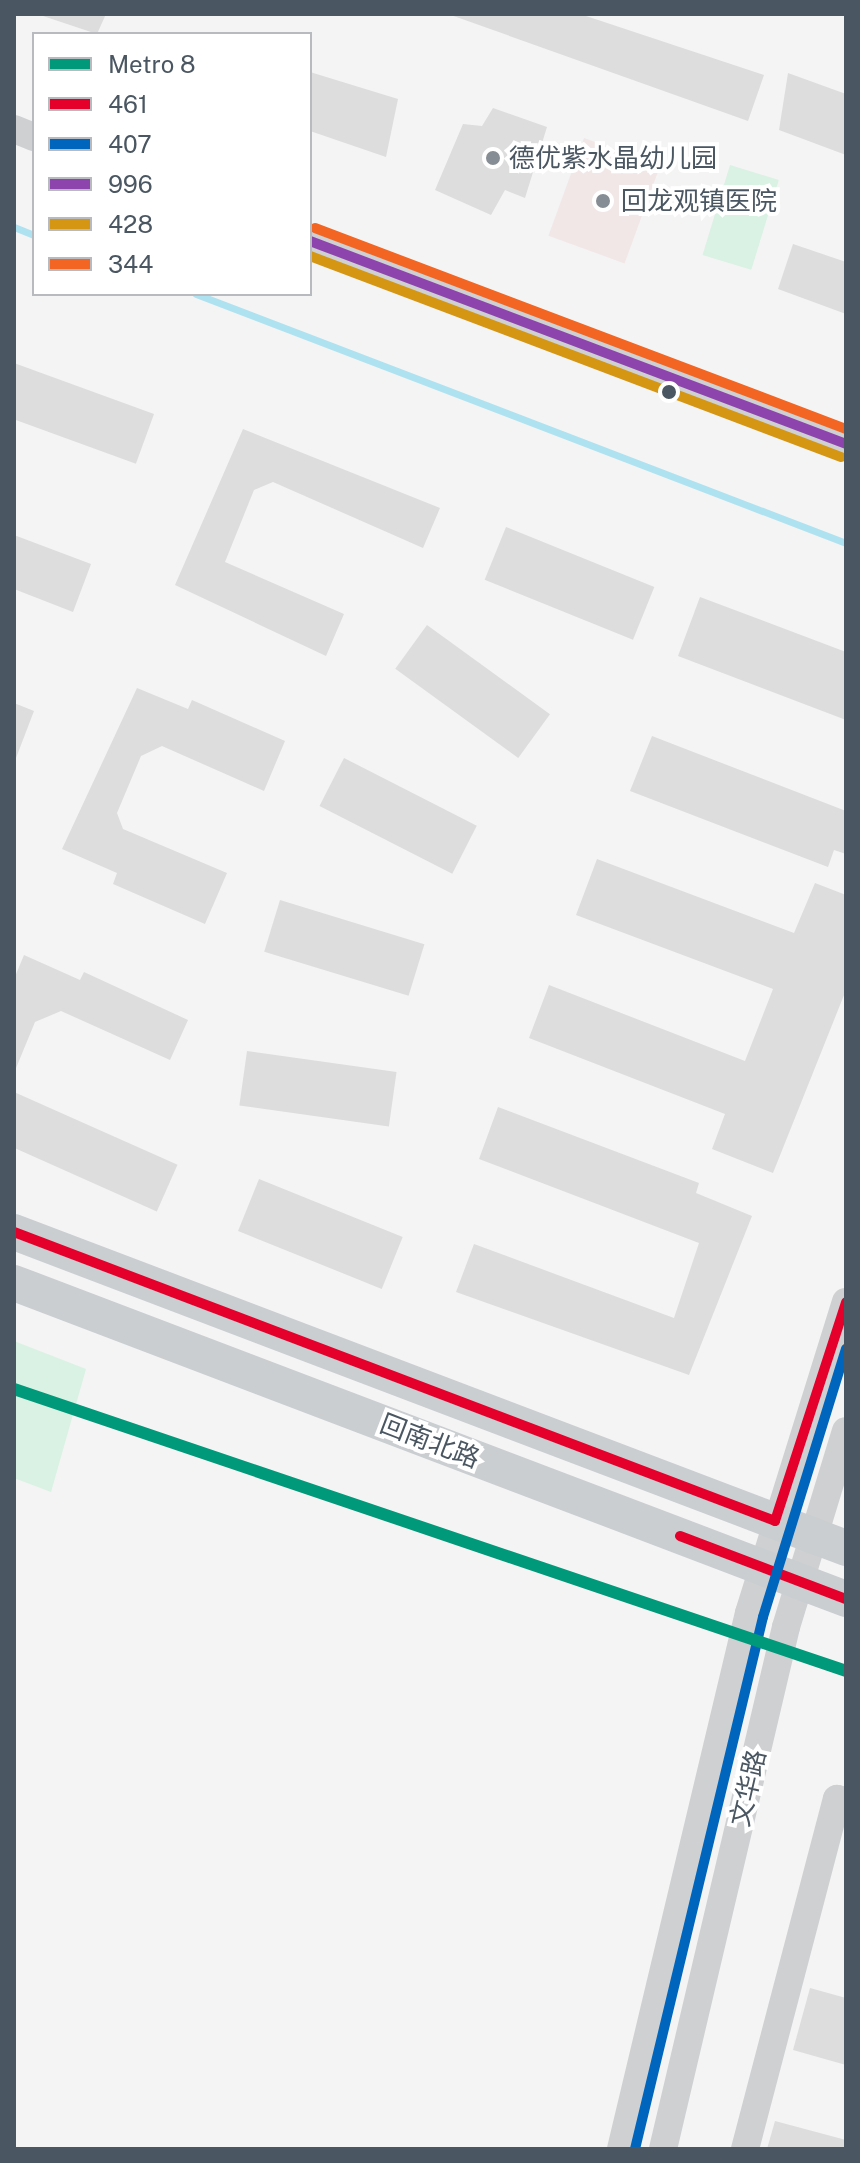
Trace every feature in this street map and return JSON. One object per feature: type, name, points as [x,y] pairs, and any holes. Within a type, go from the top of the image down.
[{"type":"main road","name":"回南北路","points":[[14,1232],[846,1548]]},
{"type":"main road","name":"回南北路","points":[[14,1283],[846,1599]]},
{"type":"street","points":[[312,242],[846,444]]},
{"type":"street","name":"文华路","points":[[621,2149],[762,1567],[846,1302]]},
{"type":"street","name":"文华路","points":[[663,2149],[800,1581],[846,1431]]},
{"type":"street","points":[[745,2149],[837,1799],[846,1801]]},
{"type":"shaded area","name":"回龙观镇医院","points":[[584,138],[660,166],[625,263],[548,236]]},
{"type":"green space","points":[[730,165],[779,180],[751,270],[703,255]]},
{"type":"green space","points":[[14,1341],[86,1369],[51,1492],[14,1478]]},
{"type":"building","points":[[37,14],[106,14],[98,32]]},
{"type":"building","points":[[448,14],[580,14],[764,75],[748,121]]},
{"type":"building","points":[[312,73],[398,99],[386,157],[312,132]]},
{"type":"building","points":[[788,73],[846,94],[846,155],[779,130]]},
{"type":"building","name":"德优紫水晶幼儿园","points":[[493,108],[547,127],[525,198],[505,190],[491,215],[435,190],[463,124],[482,126]]},
{"type":"building","points":[[793,244],[846,262],[846,314],[778,289]]},
{"type":"building","points":[[14,363],[154,414],[136,464],[14,419]]},
{"type":"building","points":[[243,429],[440,508],[423,548],[273,482],[254,490],[225,562],[344,614],[326,656],[175,585]]},
{"type":"building","points":[[506,527],[654,587],[633,640],[485,580]]},
{"type":"building","points":[[14,535],[91,564],[73,612],[14,589]]},
{"type":"building","points":[[700,597],[846,652],[846,720],[678,656]]},
{"type":"building","points":[[427,625],[550,714],[518,758],[395,669]]},
{"type":"building","points":[[137,688],[188,709],[192,700],[285,741],[264,791],[162,746],[141,756],[117,813],[123,829],[227,873],[205,924],[113,884],[117,873],[62,849]]},
{"type":"building","points":[[14,703],[34,711],[16,758],[14,758]]},
{"type":"building","points":[[652,736],[846,811],[846,854],[834,850],[828,867],[630,791]]},
{"type":"building","points":[[344,758],[477,826],[452,874],[319,806]]},
{"type":"building","points":[[597,859],[794,933],[815,883],[846,895],[846,990],[773,1173],[712,1149],[725,1114],[529,1038],[549,985],[745,1061],[773,989],[576,915]]},
{"type":"building","points":[[280,900],[424,944],[409,996],[264,952]]},
{"type":"building","points":[[24,955],[80,980],[84,972],[188,1020],[170,1060],[61,1011],[35,1022],[14,1073],[14,979]]},
{"type":"building","points":[[247,1051],[397,1072],[389,1126],[239,1105]]},
{"type":"building","points":[[14,1092],[178,1165],[157,1211],[14,1148]]},
{"type":"building","points":[[498,1107],[699,1183],[696,1193],[752,1216],[689,1375],[456,1292],[474,1244],[674,1318],[699,1243],[479,1159]]},
{"type":"building","points":[[259,1179],[403,1237],[382,1289],[238,1231]]},
{"type":"building","points":[[810,1988],[846,1998],[846,2065],[793,2050]]},
{"type":"building","points":[[775,2121],[846,2140],[846,2149],[767,2149]]},
{"type":"waterway","points":[[14,227],[32,234]]},
{"type":"waterway","points":[[201,296],[846,543]]},
{"type":"metro line","name":"8","points":[[14,1389],[846,1671]]},
{"type":"transit line","name":"344","points":[[315,228],[846,429]]},
{"type":"transit line","name":"996","points":[[312,242],[846,444]]},
{"type":"transit line","name":"428","points":[[312,257],[841,457]]},
{"type":"transit line","name":"461","points":[[14,1232],[775,1521],[846,1302]]},
{"type":"transit line","name":"407","points":[[635,2149],[763,1617],[846,1349]]},
{"type":"transit line","name":"461","points":[[680,1536],[846,1599]]},
{"type":"place","name":"德优紫水晶幼儿园","points":[[493,158]]},
{"type":"place","name":"回龙观镇医院","points":[[603,201]]}]
